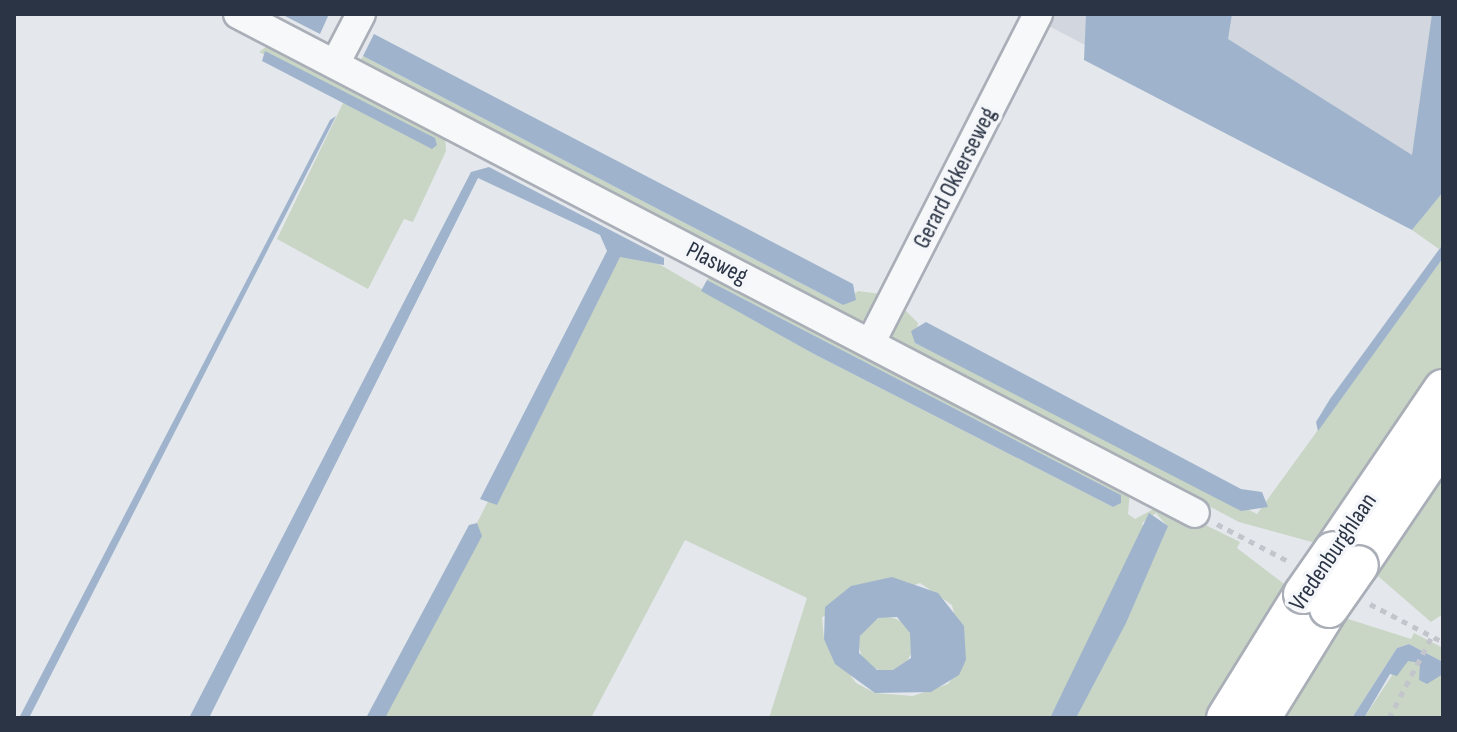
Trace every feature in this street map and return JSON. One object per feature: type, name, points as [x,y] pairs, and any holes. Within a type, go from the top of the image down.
[{"type":"street","name":"Plasweg","points":[[238,14],[1195,513]]},
{"type":"street","points":[[335,64],[361,14]]},
{"type":"street","name":"Gerard Okkerseweg","points":[[871,342],[1038,14]]},
{"type":"street","name":"Vredenburghlaan","points":[[1346,558],[1443,389]]},
{"type":"street","name":"Vredenburghlaan","points":[[1226,718],[1346,558],[1443,441]]},
{"type":"street","name":"Vredenburghlaan","points":[[1261,718],[1316,601]]},
{"type":"path","points":[[1389,718],[1432,636],[1443,642]]},
{"type":"shaded area","points":[[1026,14],[1443,14],[1443,233]]},
{"type":"green space","points":[[269,45],[445,134],[446,151],[413,222],[404,219],[368,289],[277,239],[343,103],[437,141],[259,52]]},
{"type":"green space","points":[[363,56],[843,305],[858,291],[881,294],[868,319],[856,323],[358,65]]},
{"type":"green space","points":[[1443,192],[1443,244],[1439,249],[1412,230]]},
{"type":"green space","points":[[621,242],[814,354],[1113,507],[1121,495],[707,280],[713,271],[1130,490],[1128,514],[1135,519],[1163,504],[1240,542],[1237,548],[1296,593],[1217,718],[1076,718],[1167,526],[1156,513],[1142,523],[1145,533],[1050,718],[769,718],[807,598],[685,540],[591,718],[377,718]],"holes":[[[920,583],[952,605],[966,661],[948,684],[913,696],[875,693],[856,683],[824,639],[822,617]]]},
{"type":"green space","points":[[1443,258],[1443,378],[1319,544],[1239,522],[889,337],[901,306],[918,323],[915,343],[1257,514]]},
{"type":"green space","points":[[1443,454],[1443,614],[1431,622],[1372,571]]},
{"type":"green space","points":[[886,617],[905,625],[913,644],[905,663],[886,671],[867,663],[859,644],[867,625]]},
{"type":"green space","points":[[1342,617],[1411,639],[1414,633],[1443,648],[1443,662],[1409,644],[1397,648],[1352,718],[1268,718]]},
{"type":"green space","points":[[1410,648],[1443,666],[1443,718],[1364,718]]},
{"type":"water","points":[[281,14],[329,14],[320,34]]},
{"type":"water","points":[[1086,14],[1232,14],[1228,39],[1412,155],[1432,14],[1443,14],[1443,192],[1412,230],[1084,60]]},
{"type":"water","points":[[374,34],[853,284],[856,300],[843,305],[363,56]]},
{"type":"water","points":[[265,51],[435,138],[437,145],[432,149],[262,61]]},
{"type":"water","points":[[336,116],[29,718],[19,718],[330,120]]},
{"type":"water","points":[[489,167],[664,258],[664,265],[620,257],[497,505],[480,499],[607,251],[600,235],[478,178],[209,718],[189,718],[471,172]]},
{"type":"water","points":[[1443,244],[1443,258],[1318,431],[1316,422],[1330,399]]},
{"type":"water","points":[[707,280],[1121,495],[1121,503],[1113,507],[814,354],[701,291]]},
{"type":"water","points":[[926,322],[1241,489],[1262,492],[1268,507],[1241,511],[915,343],[911,331]]},
{"type":"water","points":[[1149,513],[1168,526],[1126,623],[1076,718],[1050,718]]},
{"type":"water","points":[[477,523],[482,536],[385,718],[366,718],[469,525]]},
{"type":"water","points":[[892,577],[938,593],[964,626],[966,660],[959,675],[931,692],[875,693],[835,664],[824,639],[825,607],[851,586]],"holes":[[[897,617],[910,633],[911,658],[893,670],[877,670],[859,653],[860,636],[878,618]]]},
{"type":"water","points":[[1409,644],[1443,662],[1443,674],[1427,684],[1419,680],[1420,663],[1408,661],[1397,676],[1390,674],[1364,718],[1352,718],[1397,648]]}]
